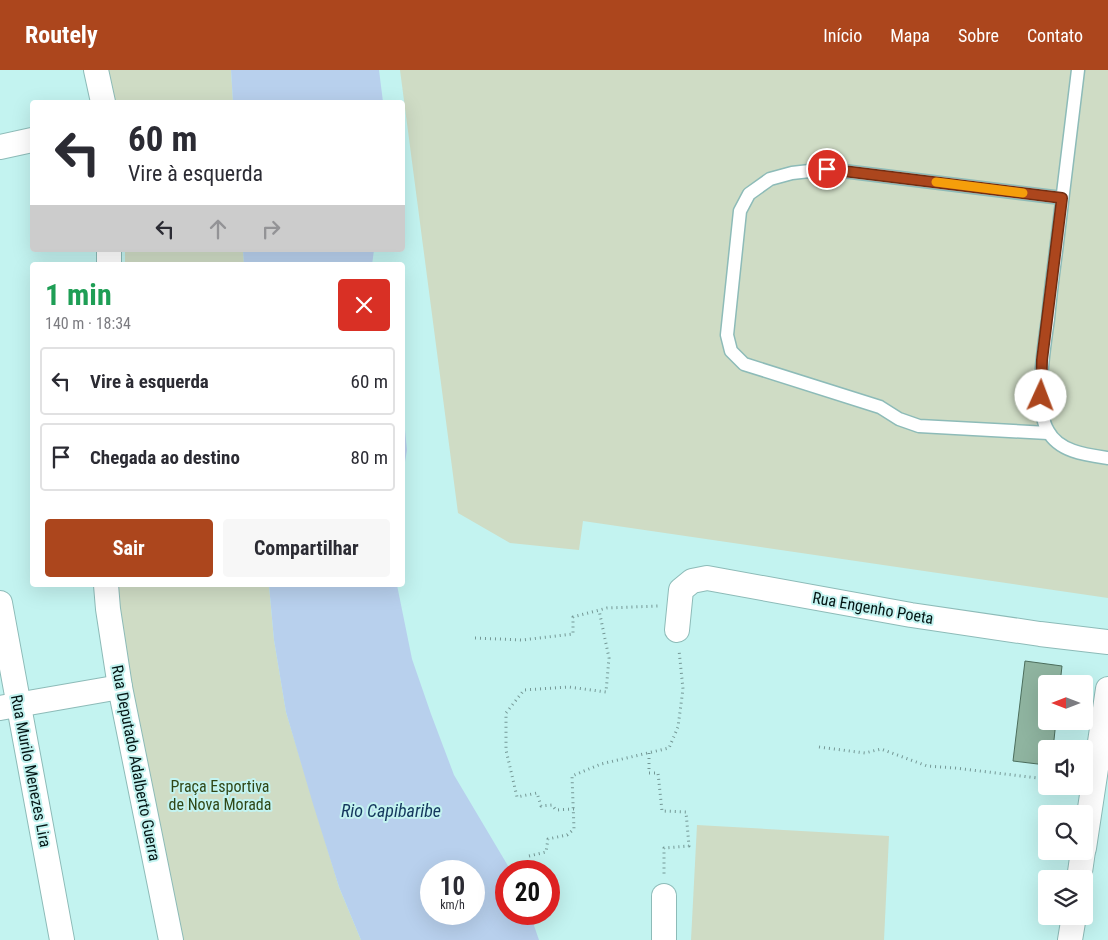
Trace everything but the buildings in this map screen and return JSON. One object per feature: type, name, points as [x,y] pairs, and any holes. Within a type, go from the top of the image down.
[{"type":"street","points":[[96,70],[103,100]]},
{"type":"street","points":[[0,147],[30,140]]},
{"type":"street","name":"Rua Engenho Poeta","points":[[677,630],[682,590],[692,581],[707,578],[911,615],[1108,642]]},
{"type":"street","name":"Rua Deputado Adalberto Guerra","points":[[106,587],[120,687],[171,940]]},
{"type":"street","name":"Rua Murilo Menezes Lira","points":[[0,602],[9,707],[62,940]]},
{"type":"street","points":[[9,707],[120,687]]},
{"type":"street","points":[[1091,805],[1108,689]]},
{"type":"street","points":[[664,896],[664,940]]},
{"type":"street","points":[[1070,940],[1072,925]]},
{"type":"lane","points":[[1078,70],[1042,360],[1042,409],[1043,421],[1048,432],[1056,441],[1082,454],[1108,458]]},
{"type":"lane","points":[[1048,432],[920,426],[899,418],[880,407],[744,364],[731,351],[727,335],[740,211],[748,194],[770,179],[792,173],[827,169],[1062,198]]},
{"type":"path","points":[[475,638],[522,640],[573,634],[573,617],[607,608],[679,605]]},
{"type":"path","points":[[574,809],[556,810],[552,805],[541,806],[537,793],[517,797],[506,750],[506,713],[524,690],[569,688],[606,692],[609,658],[599,610]]},
{"type":"path","points":[[529,856],[546,852],[548,840],[567,835],[574,829],[572,776],[601,764],[669,748],[678,727],[683,689],[677,630]]},
{"type":"path","points":[[819,747],[865,752],[881,749],[927,766],[1038,778]]},
{"type":"path","points":[[649,752],[649,773],[658,773],[662,812],[686,812],[689,846],[664,848],[664,896]]},
{"type":"green space","points":[[106,70],[231,70],[233,100],[112,100]]},
{"type":"green space","points":[[400,70],[1108,70],[1108,598],[583,521],[579,550],[510,543],[458,513]]},
{"type":"green space","points":[[125,252],[243,252],[244,262],[125,262]]},
{"type":"green space","name":"Praça Esportiva de Nova Morada","points":[[116,587],[269,587],[274,640],[286,712],[339,887],[361,940],[179,940],[119,649]]},
{"type":"green space","points":[[697,825],[889,836],[884,940],[691,940]]},
{"type":"water","points":[[231,70],[379,70],[383,100],[233,100]]},
{"type":"water","points":[[243,252],[374,252],[372,262],[244,262]]},
{"type":"water","points":[[405,430],[407,450],[405,462]]},
{"type":"water","name":"Rio Capibaribe","points":[[269,587],[397,587],[412,659],[454,775],[504,860],[495,860],[495,925],[534,925],[539,940],[361,940],[339,887],[286,712],[274,640]]},
{"type":"slow traffic","points":[[936,182],[1023,193]]},
{"type":"route","points":[[827,169],[1062,198],[1042,360],[1041,396]]}]
